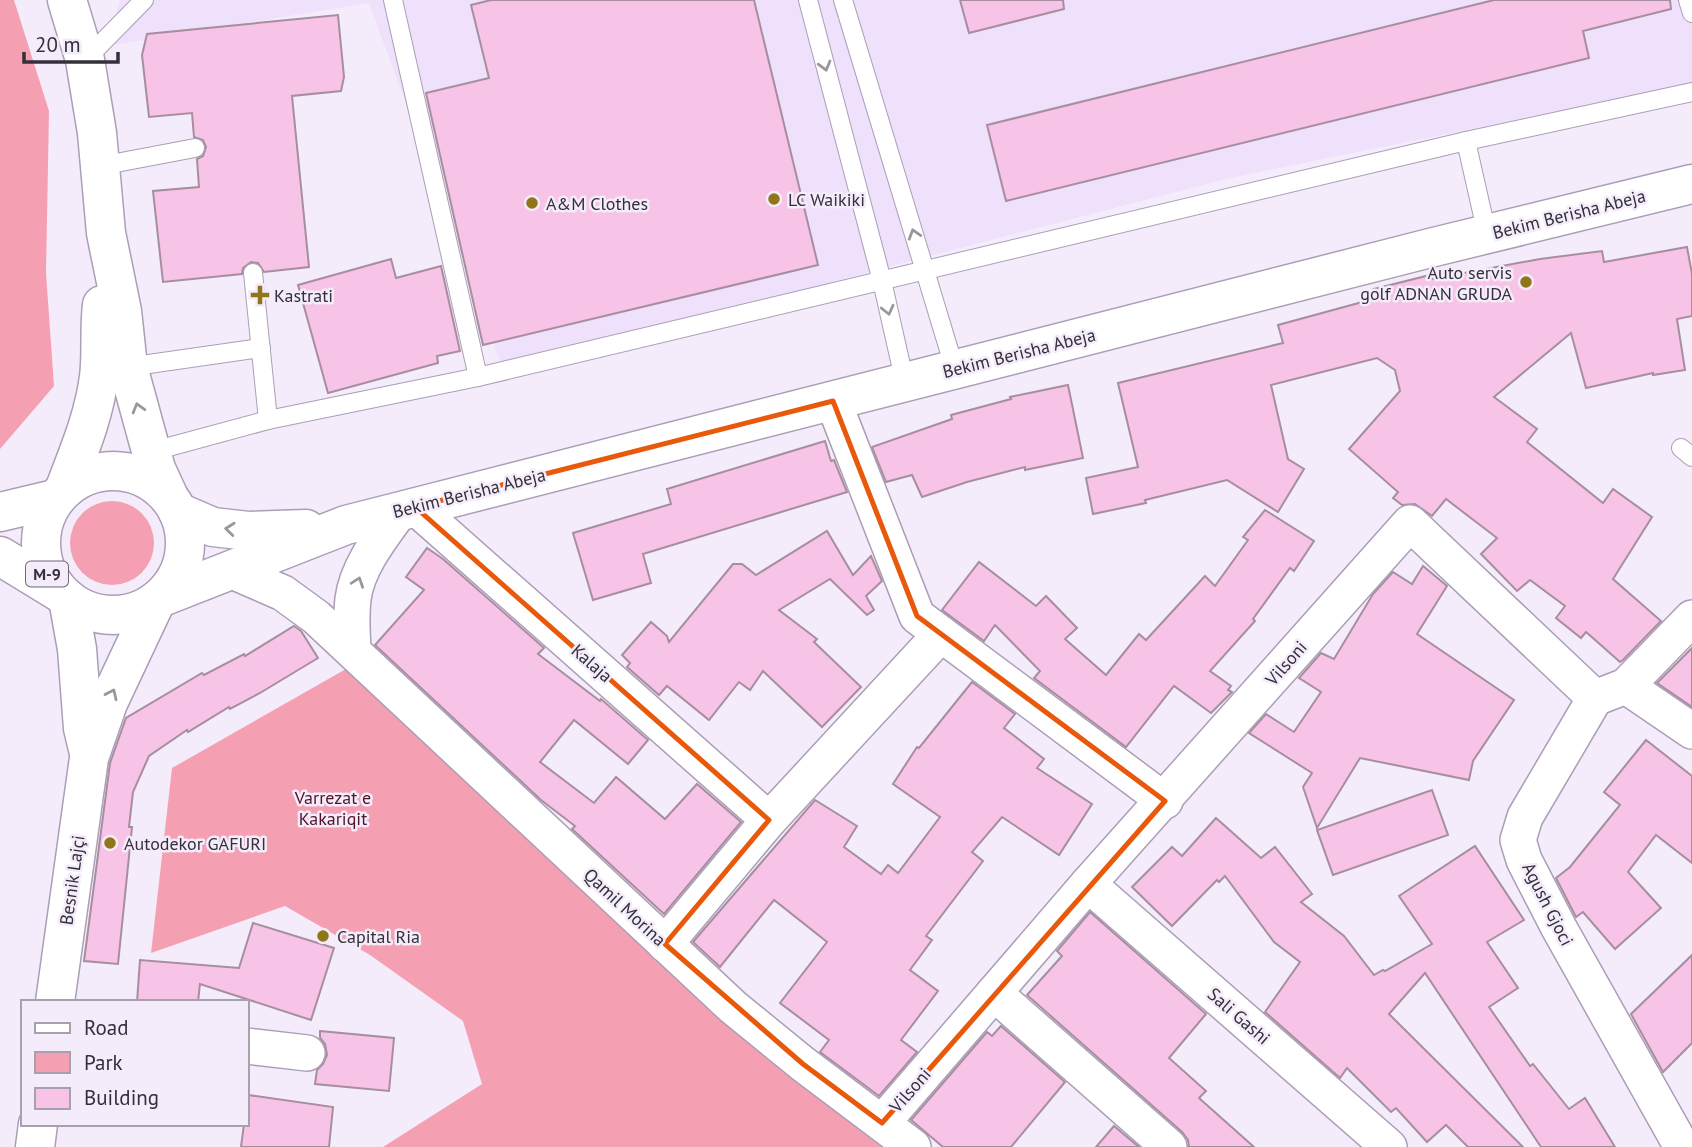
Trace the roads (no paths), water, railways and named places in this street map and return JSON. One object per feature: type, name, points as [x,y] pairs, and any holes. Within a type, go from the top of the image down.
[{"type":"street","name":"M-9","points":[[67,0],[85,60],[97,133],[106,233],[122,311],[128,367],[150,452],[184,529],[186,548],[182,566],[174,582],[159,599],[130,614],[111,616],[93,613],[74,605],[64,596],[48,576],[41,557],[40,538],[44,518],[60,493],[86,434],[99,375],[106,233]]},
{"type":"street","name":"Bekim Berisha Abeja","points":[[159,599],[346,525],[1486,234],[1692,184]]},
{"type":"street","points":[[833,401],[917,616],[1165,801]]},
{"type":"street","points":[[0,512],[60,493],[81,477],[99,471],[118,470],[137,474],[154,483],[173,503]]},
{"type":"street","name":"Bekim Berisha Abeja","points":[[173,503],[214,527],[248,531],[288,531],[346,525]]},
{"type":"street","points":[[353,649],[353,596],[361,573],[384,532],[407,509]]},
{"type":"street","name":"Kalaja","points":[[407,509],[769,820]]},
{"type":"street","name":"Vilsoni","points":[[882,1123],[1088,884],[1165,801],[1410,523],[1611,692]]},
{"type":"street","points":[[0,556],[64,596]]},
{"type":"street","name":"Qamil Morina","points":[[230,570],[283,593],[316,617],[743,1016],[913,1147]]},
{"type":"street","name":"Besnik Lajçi","points":[[64,596],[78,649],[83,728],[89,758]]},
{"type":"street","name":"Besnik Lajçi","points":[[55,1000],[89,758],[108,703],[159,599]]},
{"type":"street","name":"Agush Gjoci","points":[[1682,1147],[1559,928],[1524,860],[1518,839],[1525,817],[1611,692],[1692,618]]},
{"type":"street","points":[[665,944],[769,820],[941,634]]},
{"type":"street","points":[[1611,692],[1692,731]]},
{"type":"street","name":"Sali Gashi","points":[[1088,884],[1389,1147]]},
{"type":"street","points":[[993,993],[1168,1147]]},
{"type":"street","points":[[248,1046],[307,1053]]},
{"type":"street","points":[[35,1147],[38,1126]]},
{"type":"lane","points":[[85,60],[144,0]]},
{"type":"lane","points":[[393,0],[478,377]]},
{"type":"lane","points":[[807,0],[882,281],[905,383]]},
{"type":"lane","points":[[843,0],[955,370]]},
{"type":"lane","points":[[1688,0],[1692,13]]},
{"type":"lane","points":[[150,452],[268,420],[478,377],[1466,141],[1692,92]]},
{"type":"lane","points":[[1466,141],[1486,234]]},
{"type":"lane","points":[[100,166],[195,148]]},
{"type":"lane","points":[[253,273],[268,420]]},
{"type":"lane","points":[[128,367],[261,348]]},
{"type":"place","name":"LC Waikiki","points":[[774,199]]},
{"type":"place","name":"A&M Clothes","points":[[532,203]]},
{"type":"place","name":"Auto servis golf ADNAN GRUDA","points":[[1526,282]]},
{"type":"place","name":"Kastrati","points":[[260,295]]},
{"type":"place","name":"Autodekor GAFURI","points":[[110,843]]},
{"type":"place","name":"Capital Ria","points":[[323,936]]},
{"type":"park label","name":"Varrezat e Kakariqit","points":[[333,807]]}]
